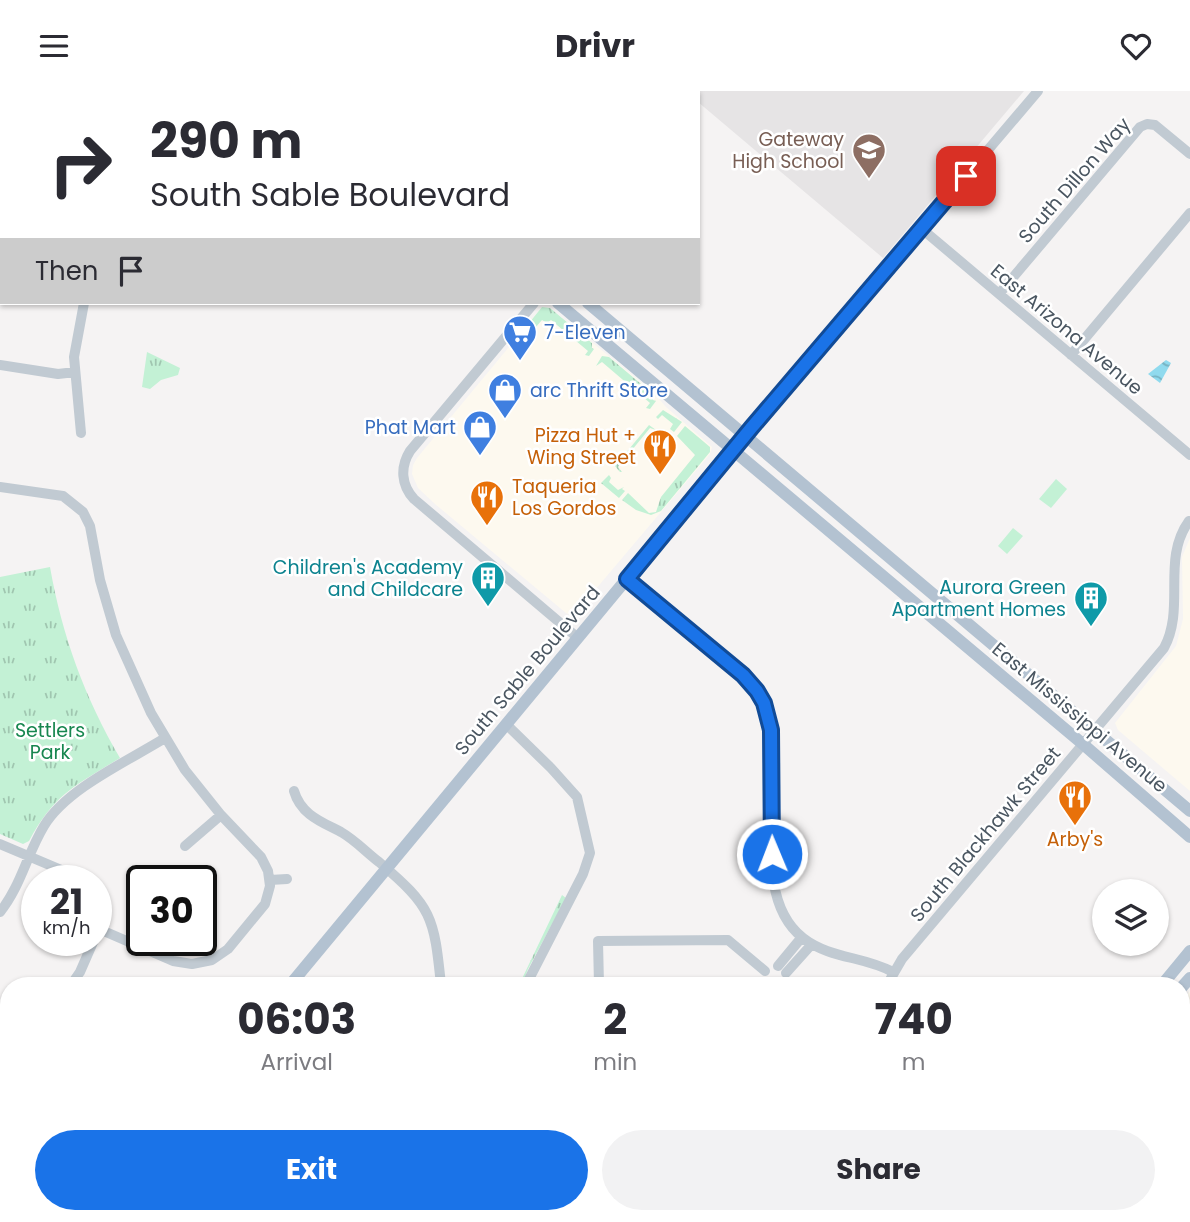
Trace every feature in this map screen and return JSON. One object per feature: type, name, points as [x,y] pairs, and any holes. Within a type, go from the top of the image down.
[{"type":"main road","name":"East Mississippi Avenue","points":[[560,305],[1190,837]]},
{"type":"main road","name":"East Mississippi Avenue","points":[[590,305],[1190,811]]},
{"type":"main road","name":"South Sable Boulevard","points":[[297,977],[746,435]]},
{"type":"main road","points":[[1169,977],[1190,951]]},
{"type":"street","name":"South Sable Boulevard","points":[[746,435],[1038,91]]},
{"type":"street","name":"South Dillon Way","points":[[999,294],[1140,127],[1155,124],[1187,151]]},
{"type":"street","points":[[1071,355],[1190,213]]},
{"type":"street","name":"East Arizona Avenue","points":[[922,229],[1071,355],[1188,449]]},
{"type":"street","points":[[81,433],[74,357],[84,305]]},
{"type":"street","points":[[532,305],[410,451],[404,464],[405,486],[414,499],[578,638]]},
{"type":"street","points":[[0,365],[58,374],[75,372]]},
{"type":"street","points":[[0,487],[54,493],[78,506],[90,526],[100,580],[116,635],[138,688],[186,770],[221,815],[261,857],[270,880],[268,895],[260,912],[228,949],[204,963],[173,961],[112,938]]},
{"type":"street","points":[[78,506],[86,497]]},
{"type":"street","name":"South Blackhawk Street","points":[[891,977],[1166,643],[1175,615],[1175,551],[1188,521]]},
{"type":"street","points":[[627,579],[743,675],[764,703],[771,730],[775,890],[783,911],[802,937],[812,944],[830,953],[869,961],[893,972]]},
{"type":"street","points":[[506,725],[577,797],[590,853],[583,874],[530,977]]},
{"type":"street","points":[[0,912],[15,891],[45,825],[66,799],[165,738]]},
{"type":"street","points":[[294,791],[300,804],[311,816],[348,836],[415,895],[430,918],[436,936],[440,977]]},
{"type":"street","points":[[185,846],[221,815]]},
{"type":"street","points":[[0,844],[48,865]]},
{"type":"street","points":[[270,880],[287,879]]},
{"type":"street","points":[[802,937],[782,970],[812,944]]},
{"type":"street","points":[[599,977],[598,941],[728,940],[765,971]]},
{"type":"street","points":[[77,977],[87,956]]},
{"type":"street","points":[[204,963],[207,975]]},
{"type":"shaded area","name":"Gateway High School","points":[[700,91],[1024,91],[883,258],[700,104]]},
{"type":"shaded area","points":[[542,307],[550,308],[654,393],[712,447],[710,454],[573,616],[435,504],[418,488],[412,474],[417,458]]},
{"type":"shaded area","points":[[1190,538],[1190,791],[1118,730],[1115,723],[1176,646],[1183,619],[1182,557]]},
{"type":"green space","points":[[542,307],[550,308],[592,343],[594,349],[589,356],[585,355],[588,351],[551,320],[547,323],[542,320],[528,336],[525,334],[525,328]]},
{"type":"green space","points":[[147,352],[180,368],[178,375],[161,380],[150,389],[142,387]]},
{"type":"green space","points":[[602,356],[609,357],[653,394],[653,400],[656,401],[650,409],[646,408],[650,403],[602,362],[596,366]]},
{"type":"green space","points":[[663,410],[682,422],[674,432],[670,429],[673,424],[662,415],[658,419],[656,417]]},
{"type":"green space","points":[[649,425],[656,430],[650,428],[618,467],[620,472],[615,466]]},
{"type":"green space","points":[[685,426],[710,447],[710,452],[661,511],[651,515],[636,510],[622,500],[628,493],[649,513],[656,512],[661,497],[695,455],[677,436]]},
{"type":"green space","points":[[609,475],[609,482],[618,490],[624,487],[622,489],[625,491],[619,498],[601,483]]},
{"type":"green space","points":[[1056,479],[1067,489],[1051,508],[1039,499]]},
{"type":"green space","points":[[1013,528],[1023,536],[1007,554],[998,546]]},
{"type":"green space","name":"Settlers Park","points":[[50,567],[61,618],[76,666],[96,713],[120,758],[67,792],[48,812],[29,841],[23,844],[0,834],[0,577]]},
{"type":"green space","points":[[562,895],[566,898],[523,977]]},
{"type":"water","points":[[1166,360],[1171,363],[1160,383],[1148,374]]},
{"type":"place","name":"Gateway High School","points":[[869,180]]},
{"type":"place","name":"7-Eleven","points":[[520,362]]},
{"type":"place","name":"arc Thrift Store","points":[[505,420]]},
{"type":"place","name":"Phat Mart","points":[[480,457]]},
{"type":"place","name":"Pizza Hut + Wing Street","points":[[660,476]]},
{"type":"place","name":"Taqueria Los Gordos","points":[[487,527]]},
{"type":"place","name":"Children's Academy and Childcare","points":[[488,608]]},
{"type":"place","name":"Aurora Green Apartment Homes","points":[[1091,628]]},
{"type":"place","name":"Arby's","points":[[1075,827]]},
{"type":"route","points":[[772,854],[771,730],[764,703],[743,675],[627,579],[752,427],[966,176]]}]
